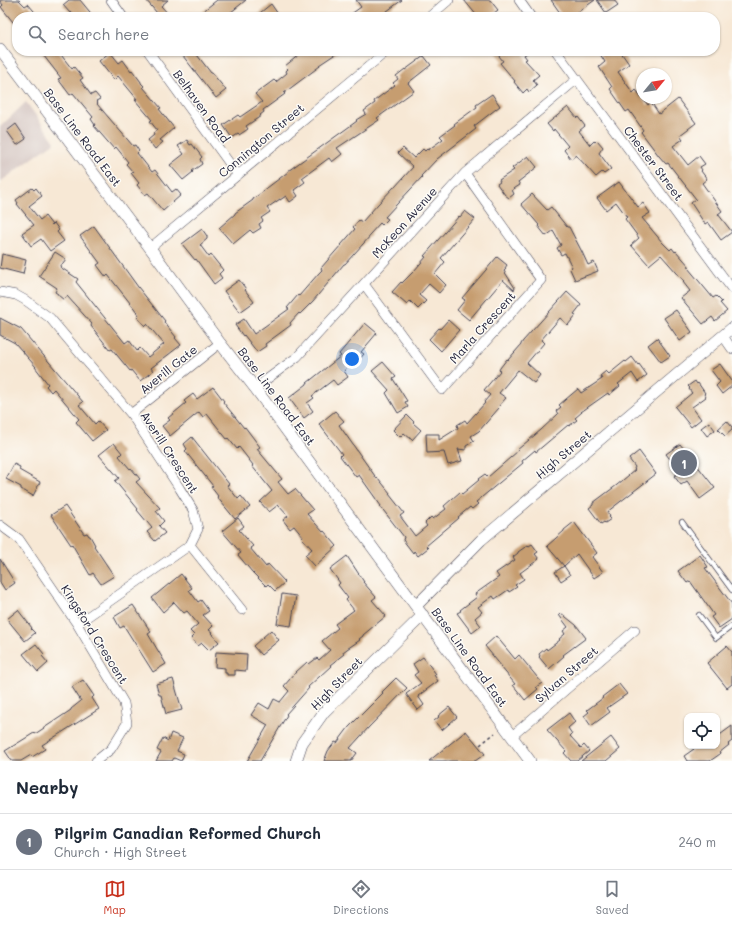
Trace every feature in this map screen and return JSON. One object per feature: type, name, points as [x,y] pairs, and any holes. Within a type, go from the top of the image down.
[{"type":"street","points":[[111,0],[119,12]]},
{"type":"street","points":[[435,12],[449,0]]},
{"type":"street","points":[[518,0],[527,12]]},
{"type":"street","name":"Base Line Road East","points":[[0,49],[255,388],[530,761]]},
{"type":"street","name":"Belhaven Road","points":[[152,56],[238,175]]},
{"type":"street","name":"Connington Street","points":[[150,248],[381,56]]},
{"type":"street","name":"Chester Street","points":[[560,56],[732,289]]},
{"type":"street","name":"McKeon Avenue","points":[[255,388],[297,357],[465,173],[577,79]]},
{"type":"street","name":"Marla Crescent","points":[[364,284],[442,390],[541,280],[465,173]]},
{"type":"street","name":"Averill Crescent","points":[[0,292],[16,295],[50,318],[131,414],[193,510],[198,529],[190,545]]},
{"type":"street","name":"High Street","points":[[296,761],[302,743],[324,712],[420,611],[481,540],[732,328]]},
{"type":"street","points":[[723,336],[732,349]]},
{"type":"street","name":"Averill Gate","points":[[131,414],[220,343]]},
{"type":"street","name":"Kingsford Crescent","points":[[0,525],[19,540],[77,624],[124,703],[127,723],[111,749],[96,761]]},
{"type":"street","points":[[77,624],[190,545],[242,610]]},
{"type":"street","name":"Sylvan Street","points":[[512,736],[635,630]]},
{"type":"lane","points":[[682,522],[732,590]]},
{"type":"lane","points":[[699,615],[716,638],[732,626]]},
{"type":"path","points":[[480,746],[495,733]]},
{"type":"shaded area","points":[[26,102],[55,142],[0,182],[0,127]]},
{"type":"building","points":[[19,0],[25,6],[28,4],[35,12],[12,12],[12,21],[1,7],[3,5],[0,1]]},
{"type":"building","points":[[69,0],[80,0],[90,12],[69,12],[63,5]]},
{"type":"building","points":[[146,0],[168,0],[161,6],[166,12],[156,12]]},
{"type":"building","points":[[217,0],[246,0],[231,12],[202,12]]},
{"type":"building","points":[[356,0],[402,0],[386,12],[354,12],[361,7]]},
{"type":"building","points":[[464,0],[490,0],[498,10],[495,12],[474,12]]},
{"type":"building","points":[[551,0],[595,0],[578,12],[559,12]]},
{"type":"building","points":[[597,0],[614,0],[618,5],[605,12]]},
{"type":"building","points":[[271,4],[277,12],[261,12]]},
{"type":"building","points":[[44,56],[62,56],[72,69],[74,67],[83,78],[80,80],[91,95],[95,93],[100,99],[96,101],[98,103],[97,104],[133,146],[135,145],[139,151],[137,153],[152,172],[155,170],[172,192],[176,189],[181,195],[163,211],[148,193],[145,195],[137,185],[139,183],[131,173],[133,172],[126,164],[128,162],[116,147],[114,149],[94,126],[95,125],[91,119],[93,117],[73,93],[70,95],[58,79],[61,78]]},
{"type":"building","points":[[105,56],[113,56],[119,63],[123,60],[161,108],[159,109],[174,128],[160,140],[163,142],[155,149],[148,140],[157,130],[150,121],[152,120],[135,100],[137,99],[118,76],[114,80],[99,61]]},
{"type":"building","points":[[183,56],[198,56],[226,90],[216,98]]},
{"type":"building","points":[[298,56],[332,56],[263,110],[264,112],[260,115],[261,116],[246,126],[248,129],[232,138],[223,125],[238,115],[240,117],[262,102],[255,94],[274,80],[276,82],[287,73],[286,71],[288,69],[285,66]]},
{"type":"building","points":[[424,56],[431,65],[408,83],[414,91],[377,118],[379,120],[337,148],[342,154],[332,162],[329,158],[302,178],[305,182],[294,190],[298,196],[290,202],[286,196],[267,208],[270,212],[261,218],[263,221],[259,224],[261,228],[253,233],[250,230],[233,244],[219,228],[235,213],[288,171],[366,114],[364,111],[375,103],[374,101],[395,85],[393,83],[398,79],[396,76]]},
{"type":"building","points":[[499,56],[525,56],[527,59],[525,60],[539,75],[533,80],[537,85],[529,92],[527,89],[523,93],[500,63],[503,61]]},
{"type":"building","points":[[601,56],[623,56],[629,64],[618,72],[633,93],[636,90],[636,104],[652,104],[659,114],[678,99],[696,123],[680,135],[683,139],[673,146],[688,165],[699,156],[705,164],[700,167],[707,179],[702,183],[722,211],[718,214],[732,232],[721,240],[708,222],[705,224],[691,203],[696,199],[668,163],[666,164],[659,156],[641,132],[643,130],[629,110],[626,112],[610,89],[612,87],[599,67],[605,62]]},
{"type":"building","points":[[492,94],[500,106],[474,126],[476,129],[437,159],[385,217],[388,219],[382,225],[380,223],[313,301],[290,323],[291,325],[265,344],[266,346],[257,352],[235,325],[244,319],[254,334],[289,309],[287,308],[322,270],[321,268],[355,229],[353,227],[359,220],[362,222],[413,167],[398,153],[403,148],[414,158],[423,149],[425,151],[427,149],[428,150],[443,139],[440,136],[477,107],[476,105]]},
{"type":"building","points":[[568,107],[585,126],[579,131],[590,145],[597,140],[603,147],[599,153],[611,169],[604,174],[602,172],[596,177],[576,155],[571,159],[564,150],[568,146],[554,129],[553,131],[547,124]]},
{"type":"building","points":[[16,124],[26,139],[17,145],[7,131]]},
{"type":"building","points":[[187,140],[202,157],[200,159],[202,164],[183,180],[170,165],[184,154],[178,146]]},
{"type":"building","points":[[528,156],[537,167],[518,182],[520,185],[512,190],[514,194],[509,198],[497,184],[500,182],[499,180],[514,170],[512,168]]},
{"type":"building","points":[[619,182],[638,207],[643,203],[650,213],[642,218],[662,242],[670,250],[672,248],[675,252],[676,251],[713,298],[716,296],[722,302],[720,303],[727,311],[715,321],[712,317],[703,324],[681,298],[690,291],[683,282],[684,281],[661,255],[649,265],[631,245],[639,238],[625,219],[627,217],[616,202],[606,210],[597,198]]},
{"type":"building","points":[[32,188],[34,190],[36,188],[42,196],[29,206],[40,220],[45,216],[52,225],[54,223],[59,230],[57,232],[64,241],[50,251],[41,239],[31,246],[22,233],[34,225],[17,204],[18,203],[16,200]]},
{"type":"building","points":[[532,194],[547,210],[551,207],[567,227],[569,227],[588,265],[594,262],[598,271],[575,280],[570,269],[572,267],[565,253],[561,255],[557,248],[561,245],[553,231],[546,236],[538,226],[539,225],[521,204]]},
{"type":"building","points":[[465,211],[475,219],[441,258],[445,262],[435,274],[446,285],[439,293],[429,284],[419,295],[426,301],[418,309],[410,301],[407,305],[392,292],[414,271],[426,257],[424,256]]},
{"type":"building","points":[[94,226],[138,287],[165,321],[164,322],[181,345],[151,368],[153,371],[140,381],[112,349],[110,350],[91,326],[92,324],[67,296],[64,300],[55,292],[57,288],[39,276],[55,252],[66,259],[60,267],[78,279],[76,282],[125,343],[129,340],[137,351],[140,348],[148,357],[164,344],[147,324],[145,326],[137,317],[139,315],[134,308],[108,275],[106,277],[97,265],[100,263],[80,236]]},
{"type":"building","points":[[202,229],[207,236],[207,239],[200,245],[209,257],[211,255],[223,270],[219,274],[222,278],[214,284],[196,259],[195,260],[182,244]]},
{"type":"building","points":[[2,254],[26,260],[23,274],[0,268]]},
{"type":"building","points":[[497,257],[507,265],[504,271],[515,288],[514,290],[503,280],[469,320],[457,310],[465,300],[462,298]]},
{"type":"building","points":[[239,280],[254,302],[240,312],[224,291]]},
{"type":"building","points":[[567,292],[581,305],[574,314],[576,315],[568,325],[560,318],[541,340],[544,343],[527,363],[540,375],[534,383],[518,370],[499,393],[506,398],[498,407],[499,408],[479,431],[471,436],[474,441],[466,446],[466,450],[458,449],[462,461],[448,465],[444,452],[427,453],[426,434],[439,434],[439,440],[458,428],[457,425],[465,420],[467,423],[485,403],[484,402],[490,395],[484,390],[500,371],[500,368]]},
{"type":"building","points":[[676,310],[692,332],[680,341],[664,318]]},
{"type":"building","points":[[0,318],[21,329],[83,402],[79,405],[95,424],[98,421],[106,430],[92,441],[76,422],[79,419],[54,389],[51,392],[46,386],[48,384],[36,367],[15,343],[0,335]]},
{"type":"building","points":[[448,320],[459,330],[441,351],[429,339]]},
{"type":"building","points":[[365,323],[377,333],[361,352],[364,354],[357,362],[353,359],[344,371],[348,377],[337,385],[333,380],[312,396],[314,398],[307,403],[313,411],[304,418],[289,398],[341,356],[339,354]]},
{"type":"building","points":[[657,338],[670,356],[661,362],[648,345]]},
{"type":"building","points":[[632,357],[647,375],[638,382],[632,373],[618,384],[620,386],[609,395],[608,393],[581,412],[575,418],[577,420],[569,426],[568,425],[536,452],[535,450],[522,461],[523,463],[476,502],[478,504],[472,509],[470,507],[458,517],[459,518],[426,546],[428,548],[418,556],[414,551],[413,553],[403,540],[404,537],[380,506],[359,475],[356,477],[340,456],[342,454],[319,424],[335,411],[344,421],[339,425],[377,479],[378,478],[390,493],[389,494],[404,513],[400,516],[415,536],[427,526],[425,523],[431,517],[433,519],[446,509],[444,506],[460,492],[462,494],[485,474],[488,477],[518,451],[517,450],[558,414],[556,411],[561,407],[559,405],[578,389],[581,393],[602,379],[600,376],[606,371],[609,374]]},
{"type":"building","points":[[383,362],[396,377],[393,379],[407,401],[405,402],[408,407],[398,413],[386,393],[389,390],[372,371]]},
{"type":"building","points":[[720,364],[732,381],[732,386],[722,394],[716,386],[720,382],[711,370]]},
{"type":"building","points":[[695,381],[705,393],[704,394],[706,397],[692,407],[701,419],[691,427],[675,407],[692,393],[688,386]]},
{"type":"building","points":[[213,387],[224,401],[223,402],[260,447],[257,449],[282,479],[278,482],[288,494],[295,489],[313,510],[307,514],[337,546],[315,566],[305,555],[312,549],[294,526],[290,529],[283,520],[288,516],[278,505],[269,512],[260,502],[272,491],[239,447],[237,449],[228,438],[227,439],[207,414],[203,417],[199,412],[170,436],[162,426],[170,420],[168,418],[186,403],[184,401],[193,394],[197,399]]},
{"type":"building","points":[[407,415],[421,430],[412,440],[404,433],[400,437],[393,430]]},
{"type":"building","points":[[727,421],[732,427],[732,430],[725,436],[718,429]]},
{"type":"building","points":[[709,422],[715,430],[707,436],[701,428]]},
{"type":"building","points":[[192,437],[229,484],[227,485],[238,499],[241,496],[250,507],[235,519],[217,497],[218,496],[211,487],[213,486],[185,451],[187,449],[184,444]]},
{"type":"building","points":[[114,443],[122,453],[119,456],[140,479],[136,482],[160,508],[156,511],[164,521],[159,526],[165,533],[155,541],[147,532],[152,528],[115,481],[119,478],[99,455]]},
{"type":"building","points":[[680,444],[715,488],[700,499],[687,481],[681,485],[674,476],[680,472],[666,454]]},
{"type":"building","points":[[639,451],[656,474],[607,512],[611,519],[601,524],[589,508],[593,505],[593,503],[635,470],[635,467],[629,459]]},
{"type":"building","points":[[14,464],[20,467],[19,470],[40,482],[33,496],[21,489],[21,487],[6,479]]},
{"type":"building","points":[[65,506],[84,534],[87,533],[90,536],[95,545],[94,546],[114,576],[101,584],[93,573],[90,575],[72,544],[71,545],[51,515]]},
{"type":"building","points":[[238,518],[244,526],[239,530],[253,546],[250,548],[266,567],[268,564],[285,582],[275,591],[268,584],[266,586],[252,572],[238,555],[241,553],[222,531]]},
{"type":"building","points":[[574,522],[597,553],[592,557],[603,572],[594,578],[577,554],[564,566],[547,546]]},
{"type":"building","points":[[532,544],[538,552],[535,554],[539,559],[520,573],[524,579],[515,585],[517,587],[509,592],[508,590],[495,599],[493,596],[478,607],[482,612],[475,618],[481,626],[472,633],[457,613],[477,597],[475,594],[499,577],[496,573],[515,560],[513,557],[518,552]]},
{"type":"building","points":[[700,555],[708,567],[705,568],[732,604],[732,619],[719,628],[711,617],[714,615],[690,581],[687,583],[678,571]]},
{"type":"building","points":[[347,556],[363,582],[376,597],[372,600],[386,616],[363,635],[359,639],[360,640],[343,652],[344,654],[330,665],[331,666],[308,687],[309,688],[286,714],[287,715],[260,761],[247,761],[268,725],[251,715],[259,703],[269,709],[274,699],[280,702],[289,691],[284,686],[307,662],[309,664],[317,658],[319,660],[330,650],[322,641],[338,628],[335,624],[354,610],[346,600],[348,598],[338,585],[340,583],[330,569]]},
{"type":"building","points":[[0,559],[15,583],[5,590],[0,582]]},
{"type":"building","points":[[564,566],[570,575],[561,581],[555,572]]},
{"type":"building","points":[[181,574],[192,588],[189,590],[198,602],[201,600],[209,611],[203,615],[213,626],[209,630],[219,642],[209,650],[202,643],[198,646],[191,638],[194,635],[190,631],[198,624],[187,611],[184,613],[174,602],[163,612],[152,598]]},
{"type":"building","points":[[282,594],[296,596],[291,626],[277,624]]},
{"type":"building","points":[[133,605],[151,632],[148,634],[166,664],[153,672],[124,626],[120,628],[114,617]]},
{"type":"building","points":[[18,610],[35,633],[25,641],[7,619]]},
{"type":"building","points":[[561,613],[576,625],[586,638],[563,655],[564,656],[549,669],[539,657],[539,654],[560,640],[559,639],[565,634],[563,631],[568,627],[559,615]]},
{"type":"building","points":[[271,630],[279,640],[261,655],[253,646]]},
{"type":"building","points":[[496,636],[515,659],[519,655],[542,683],[536,687],[538,689],[525,700],[513,685],[515,684],[485,646]]},
{"type":"building","points":[[36,644],[44,654],[42,656],[48,663],[38,672],[23,654]]},
{"type":"building","points":[[727,646],[732,652],[732,684],[727,688],[707,663]]},
{"type":"building","points":[[216,652],[247,654],[246,671],[235,670],[235,675],[227,675],[227,673],[225,673],[225,668],[215,667]]},
{"type":"building","points":[[423,657],[436,674],[434,675],[438,681],[418,696],[424,705],[418,710],[406,694],[421,683],[414,675],[418,672],[413,664]]},
{"type":"building","points":[[396,678],[407,688],[350,748],[357,753],[351,761],[324,761],[328,751],[335,742],[337,743],[349,727]]},
{"type":"building","points":[[173,679],[182,710],[166,714],[161,695],[159,695],[156,684]]},
{"type":"building","points":[[83,680],[94,696],[92,698],[99,709],[42,745],[45,749],[32,757],[31,755],[21,761],[12,761],[5,751],[34,733],[35,734],[71,710],[81,701],[72,687]]},
{"type":"building","points":[[619,684],[627,694],[607,708],[610,712],[591,726],[584,716],[589,712],[587,710]]},
{"type":"building","points":[[449,707],[457,717],[442,730],[434,721]]},
{"type":"building","points":[[569,713],[575,722],[568,728],[572,734],[570,736],[581,748],[584,745],[589,751],[577,761],[571,761],[564,753],[566,751],[547,730]]},
{"type":"building","points":[[732,726],[732,741],[719,753],[720,754],[710,761],[687,761],[684,756],[694,749],[720,749],[720,735]]},
{"type":"building","points":[[466,731],[485,754],[475,761],[429,761]]},
{"type":"building","points":[[171,733],[183,738],[177,751],[184,754],[181,761],[174,758],[172,761],[156,761],[161,752],[157,750],[163,738],[168,741]]},
{"type":"building","points":[[611,737],[620,749],[606,761],[581,761]]},
{"type":"place","name":"Pilgrim Canadian Reformed Church","points":[[684,463]]}]
